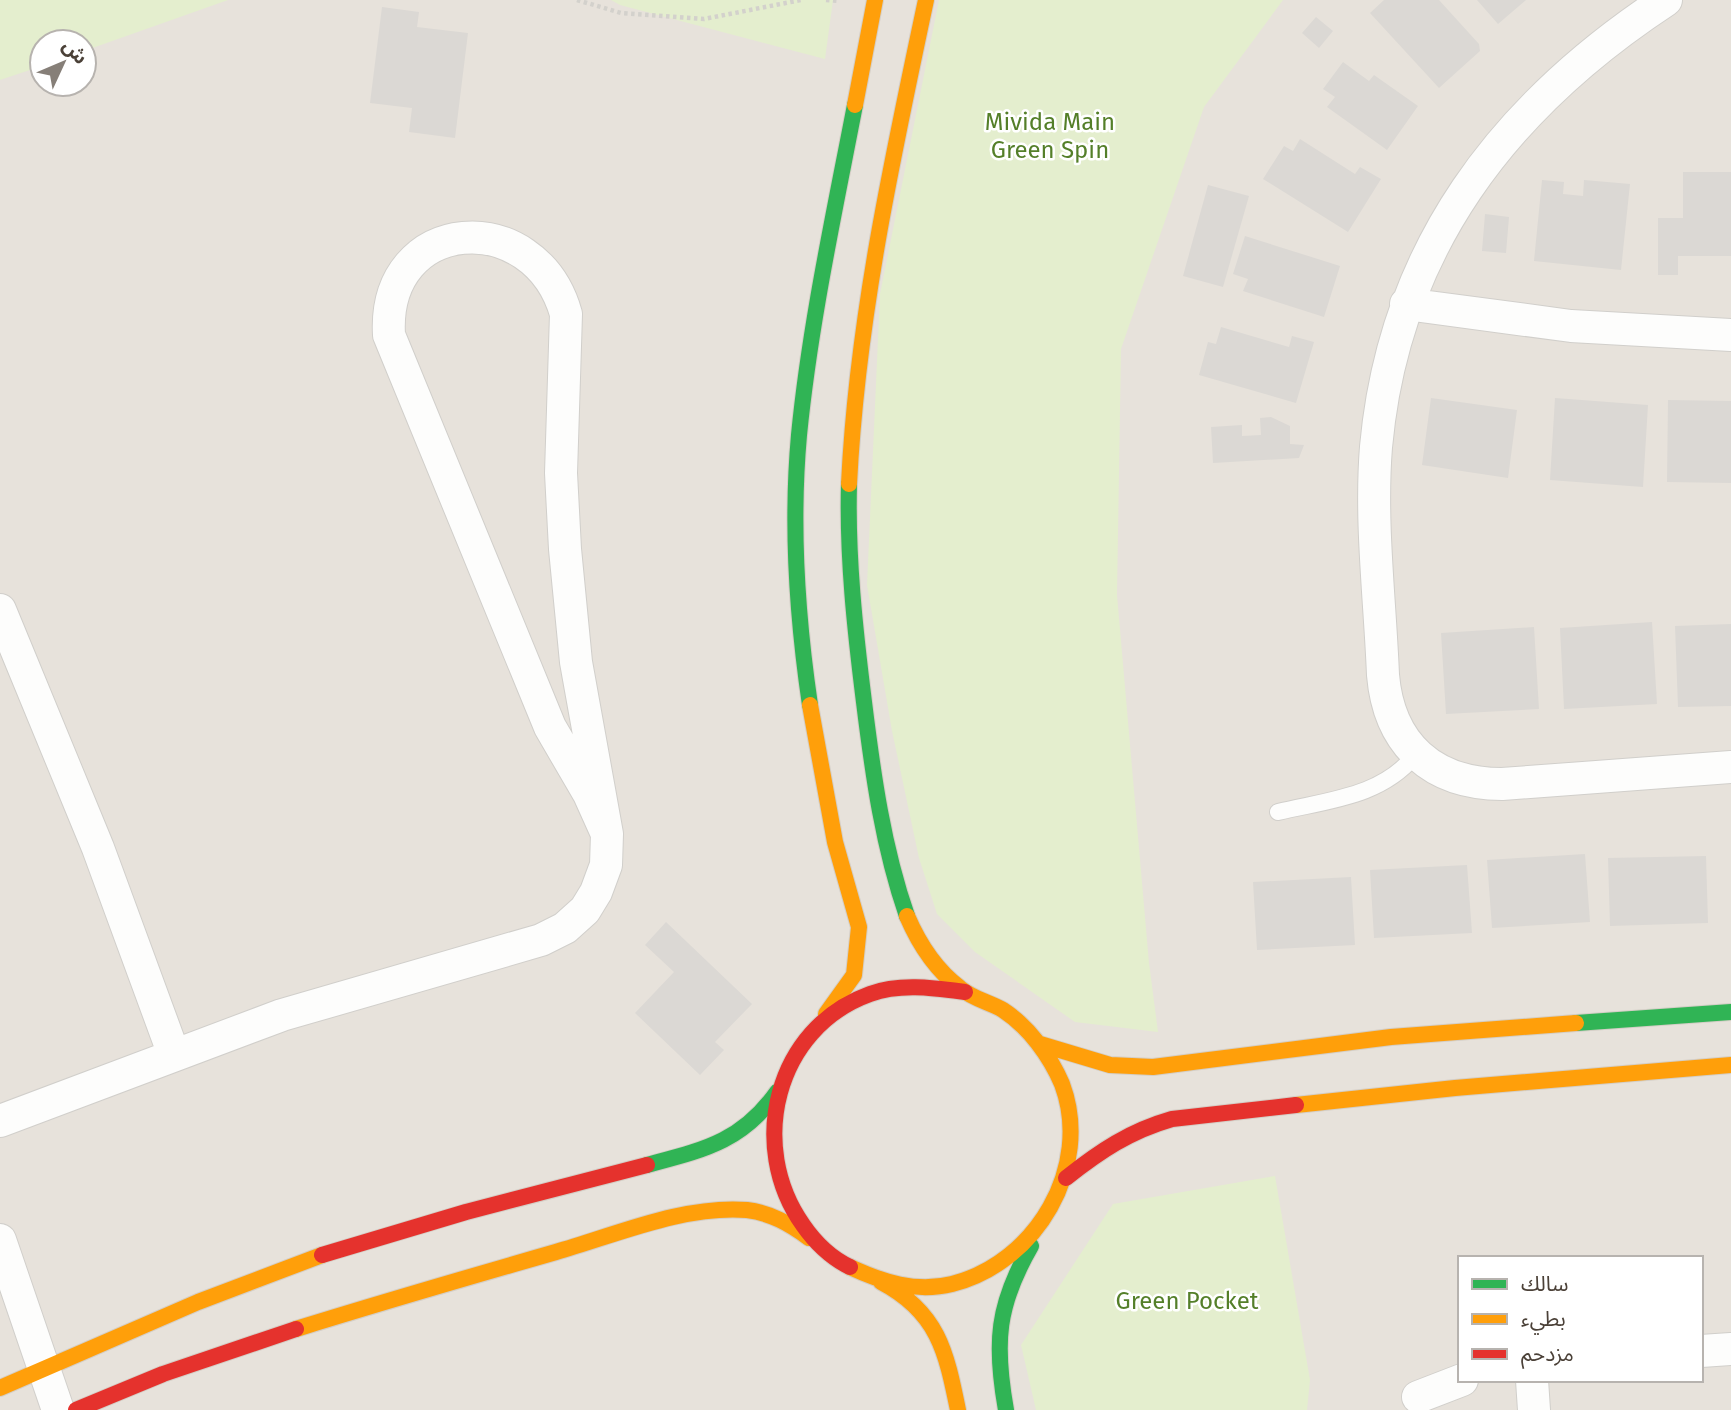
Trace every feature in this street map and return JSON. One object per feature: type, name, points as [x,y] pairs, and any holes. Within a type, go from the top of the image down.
[{"type":"street","points":[[0,1388],[225,1291],[318,1256],[446,1217],[713,1147],[737,1135],[754,1122],[777,1092],[802,1043],[844,993],[854,975],[859,952],[859,927],[835,842],[805,677],[795,519],[799,436],[814,318],[875,0]]},
{"type":"street","points":[[926,0],[877,253],[862,347],[849,486],[851,569],[868,730],[894,877],[908,920],[922,945],[965,992]]},
{"type":"street","points":[[1666,0],[1589,57],[1542,100],[1499,147],[1446,220],[1406,304],[1382,401],[1376,500],[1384,697],[1402,737],[1416,754],[1456,779],[1479,784],[1731,767]]},
{"type":"street","points":[[0,1121],[282,1014],[506,951],[553,934],[585,910],[596,892],[606,865],[607,834],[576,662],[565,549],[562,473],[566,314],[561,296],[549,276],[531,257],[511,245],[467,236],[446,240],[429,248],[401,276],[391,296],[389,335],[550,727],[589,794],[607,834]]},
{"type":"street","points":[[1406,304],[1571,326],[1731,335]]},
{"type":"street","points":[[0,610],[11,661],[98,848],[174,1055]]},
{"type":"street","points":[[802,1043],[835,1012],[875,992],[920,986],[965,992],[1005,1012],[1040,1044],[1062,1085],[1072,1131],[1066,1178],[1046,1220],[1019,1265],[998,1322],[996,1357],[1006,1410]]},
{"type":"street","points":[[1040,1044],[1110,1065],[1153,1067],[1391,1037],[1731,1012]]},
{"type":"street","points":[[1066,1178],[1116,1139],[1138,1128],[1172,1119],[1455,1088],[1731,1065]]},
{"type":"street","points":[[777,1092],[771,1139],[779,1186],[802,1228],[836,1261]]},
{"type":"street","points":[[76,1410],[162,1374],[300,1328],[509,1265],[682,1218],[725,1210],[759,1212],[778,1217],[836,1261],[896,1288],[911,1300],[927,1315],[938,1332],[958,1410]]},
{"type":"street","points":[[880,1281],[911,1286],[943,1285],[973,1277],[1002,1264],[1026,1244],[1046,1220]]},
{"type":"street","points":[[0,1240],[58,1410]]},
{"type":"street","points":[[1703,1351],[1731,1349]]},
{"type":"street","points":[[1418,1397],[1458,1382]]},
{"type":"street","points":[[1532,1382],[1534,1410]]},
{"type":"lane","points":[[1278,811],[1370,790],[1396,776],[1416,754]]},
{"type":"path","points":[[577,0],[621,13],[704,19],[801,0]]},
{"type":"shaded area","points":[[0,0],[1731,0],[1731,1410],[0,1410]]},
{"type":"green space","points":[[0,0],[228,0],[98,46],[98,28],[28,28],[28,71],[0,80]]},
{"type":"green space","points":[[611,0],[833,0],[825,59],[620,5]]},
{"type":"green space","name":"Mivida Main Green Spin","points":[[939,0],[1283,0],[1204,107],[1121,349],[1117,595],[1149,963],[1158,1032],[1075,1022],[975,952],[937,914],[919,858],[892,731],[867,585],[880,294]]},
{"type":"green space","name":"Green Pocket","points":[[1275,1176],[1310,1380],[1307,1410],[1036,1410],[1021,1345],[1113,1204]]},
{"type":"building","points":[[1384,0],[1439,0],[1479,44],[1480,51],[1439,88],[1370,13]]},
{"type":"building","points":[[1477,0],[1526,0],[1498,24]]},
{"type":"building","points":[[382,7],[419,12],[417,27],[468,33],[455,138],[409,132],[412,108],[370,103]]},
{"type":"building","points":[[1316,17],[1333,31],[1319,48],[1302,33]]},
{"type":"building","points":[[1343,62],[1369,81],[1374,75],[1418,106],[1387,150],[1327,107],[1335,97],[1323,89]]},
{"type":"building","points":[[1300,139],[1355,174],[1360,167],[1381,179],[1348,232],[1263,179],[1284,146],[1293,151]]},
{"type":"building","points":[[1683,172],[1731,172],[1731,256],[1678,256],[1678,275],[1658,275],[1658,218],[1683,218]]},
{"type":"building","points":[[1542,180],[1564,182],[1563,194],[1583,196],[1584,180],[1630,184],[1621,270],[1534,261]]},
{"type":"building","points":[[1208,185],[1249,196],[1223,287],[1183,276]]},
{"type":"building","points":[[1485,214],[1509,217],[1506,253],[1482,251]]},
{"type":"building","points":[[1245,236],[1340,266],[1324,317],[1243,291],[1248,279],[1233,274]]},
{"type":"building","points":[[1221,327],[1289,347],[1292,336],[1314,342],[1296,403],[1199,375],[1208,342],[1216,344]]},
{"type":"building","points":[[1431,398],[1517,410],[1508,478],[1422,465]]},
{"type":"building","points":[[1555,398],[1648,405],[1643,487],[1550,480]]},
{"type":"building","points":[[1668,400],[1731,401],[1731,483],[1667,482]]},
{"type":"building","points":[[1271,417],[1290,426],[1290,444],[1304,445],[1299,458],[1213,463],[1211,427],[1242,425],[1242,436],[1261,435],[1260,418]]},
{"type":"building","points":[[1652,622],[1657,704],[1564,709],[1560,628]]},
{"type":"building","points":[[1731,624],[1731,706],[1678,707],[1675,626]]},
{"type":"building","points":[[1534,627],[1539,709],[1446,714],[1441,633]]},
{"type":"building","points":[[1585,854],[1590,922],[1492,928],[1487,860]]},
{"type":"building","points":[[1706,856],[1708,923],[1610,926],[1608,858]]},
{"type":"building","points":[[1467,865],[1472,933],[1374,938],[1370,870]]},
{"type":"building","points":[[1351,877],[1355,945],[1257,950],[1253,882]]},
{"type":"building","points":[[666,922],[752,1004],[715,1042],[724,1050],[700,1075],[635,1013],[674,972],[645,945]]},
{"type":"traffic: fast","points":[[810,705],[797,570],[799,435],[816,311],[855,105]]},
{"type":"traffic: fast","points":[[849,484],[852,593],[867,729],[885,837],[907,916]]},
{"type":"traffic: fast","points":[[1576,1023],[1731,1012]]},
{"type":"traffic: fast","points":[[647,1165],[720,1142],[750,1122],[777,1092]]},
{"type":"traffic: fast","points":[[1006,1410],[1000,1364],[1001,1325],[1011,1287],[1031,1246]]},
{"type":"traffic: slow","points":[[855,105],[875,0]]},
{"type":"traffic: slow","points":[[849,484],[853,423],[868,301],[889,180],[926,0]]},
{"type":"traffic: slow","points":[[810,705],[835,842],[859,927],[854,975],[826,1014]]},
{"type":"traffic: slow","points":[[850,1267],[874,1277],[912,1287],[952,1284],[982,1273],[1009,1256],[1032,1233],[1050,1207],[1063,1178],[1070,1147],[1070,1116],[1062,1084],[1045,1053],[1013,1017],[965,992],[951,981],[923,946],[907,916]]},
{"type":"traffic: slow","points":[[1040,1044],[1110,1065],[1153,1067],[1391,1037],[1576,1023]]},
{"type":"traffic: slow","points":[[1296,1105],[1455,1088],[1731,1065]]},
{"type":"traffic: slow","points":[[296,1329],[650,1223],[699,1212],[756,1211],[780,1220],[809,1238]]},
{"type":"traffic: slow","points":[[0,1388],[198,1302],[322,1255]]},
{"type":"traffic: slow","points":[[881,1282],[915,1306],[927,1320],[943,1351],[958,1410]]},
{"type":"traffic: jam","points":[[850,1267],[824,1249],[803,1225],[786,1194],[776,1160],[775,1126],[780,1093],[792,1061],[812,1033],[838,1010],[870,994],[905,987],[965,992]]},
{"type":"traffic: jam","points":[[1066,1178],[1116,1143],[1142,1129],[1172,1119],[1296,1105]]},
{"type":"traffic: jam","points":[[322,1255],[466,1212],[647,1165]]},
{"type":"traffic: jam","points":[[76,1410],[163,1374],[296,1329]]}]
